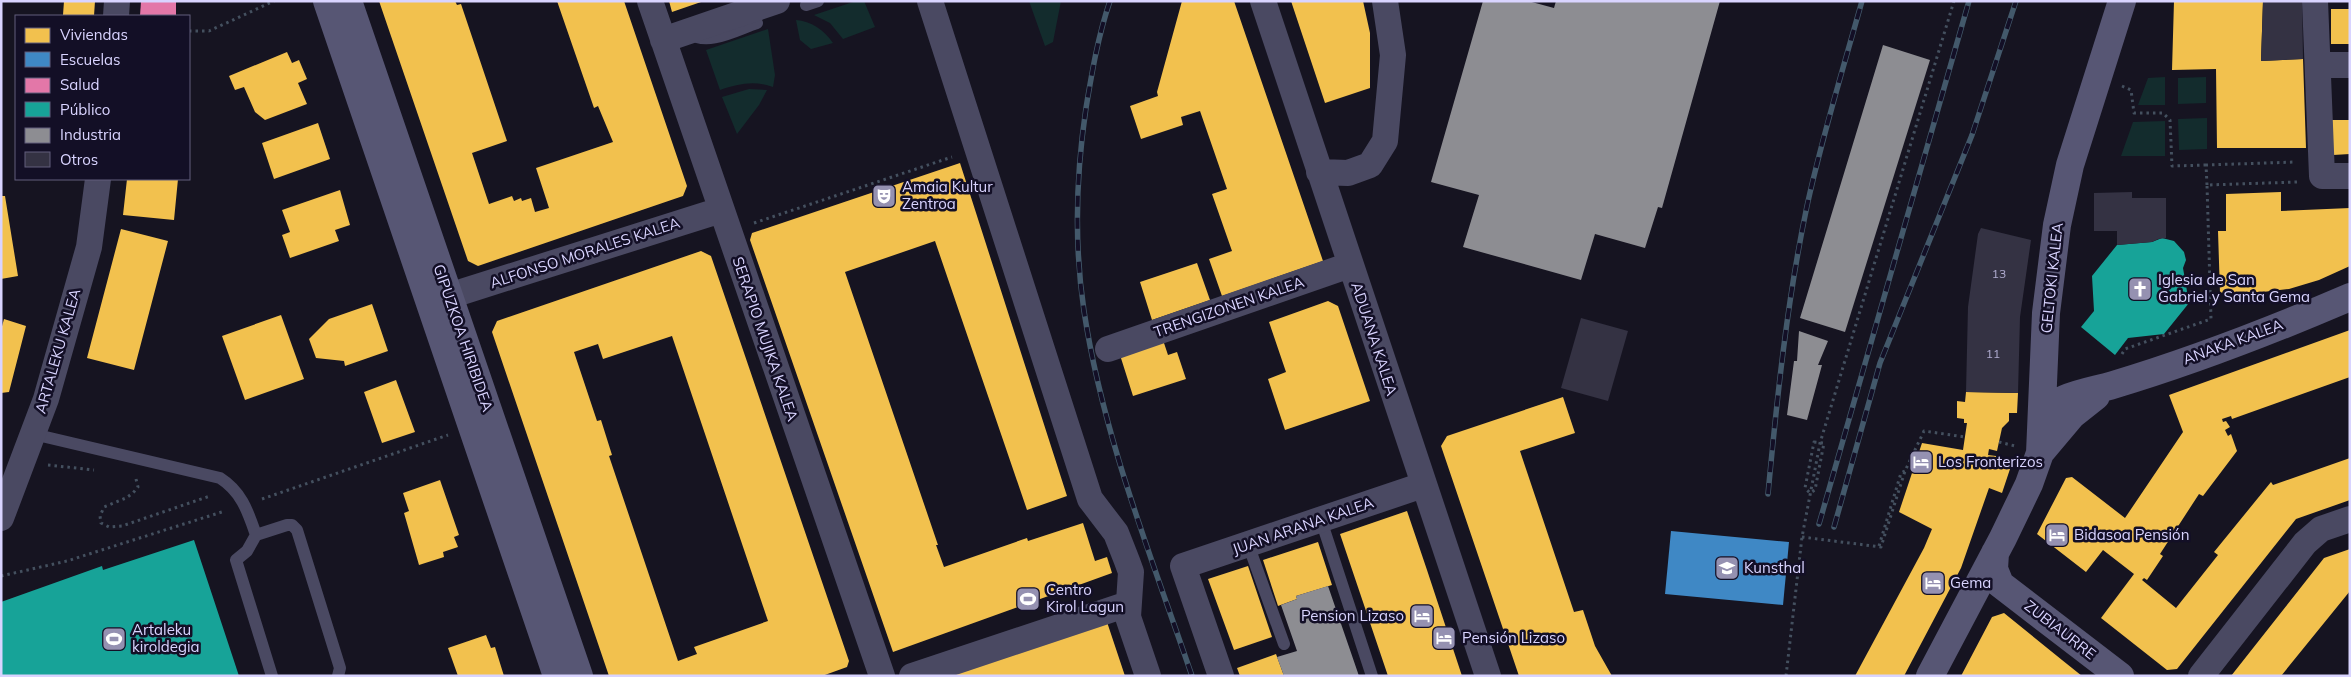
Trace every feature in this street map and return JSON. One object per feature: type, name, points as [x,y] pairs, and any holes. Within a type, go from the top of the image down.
[{"type":"main road","name":"GIPUZKOA HIRIBIDEA","points":[[327,1],[557,676]]},
{"type":"main road","name":"GIPUZKOA HIRIBIDEA","points":[[348,1],[579,676]]},
{"type":"main road","name":"GELTOKI KALEA","points":[[1930,676],[1988,586],[1995,553],[2029,484],[2040,453],[2045,406],[2046,313],[2057,225],[2070,164],[2122,1]]},
{"type":"main road","name":"ANAKA KALEA","points":[[2045,406],[2115,385],[2350,297]]},
{"type":"main road","name":"ANAKA KALEA","points":[[2045,354],[2053,370],[2067,382],[2085,387],[2115,385]]},
{"type":"main road","name":"ANAKA KALEA","points":[[2040,453],[2055,433],[2079,409],[2115,385]]},
{"type":"main road","points":[[2045,406],[2064,412],[2079,409]]},
{"type":"main road","name":"ZUBIAURRE","points":[[1988,586],[2120,676]]},
{"type":"street","points":[[116,15],[117,1]]},
{"type":"street","name":"SERAPIO MUJIKA KALEA","points":[[650,1],[882,676]]},
{"type":"street","points":[[664,40],[777,1]]},
{"type":"street","points":[[930,1],[979,148],[1090,499],[1116,533],[1131,572],[1128,617],[1148,676]]},
{"type":"street","name":"ADUANA KALEA","points":[[1263,1],[1488,676]]},
{"type":"street","points":[[1319,172],[1348,173],[1370,165],[1385,142],[1393,54],[1385,1]]},
{"type":"street","points":[[2315,1],[2318,66],[2310,179],[2350,176]]},
{"type":"street","points":[[2318,66],[2350,65]]},
{"type":"street","name":"ARTALEKU KALEA","points":[[1,518],[46,399],[89,247],[98,180]]},
{"type":"street","name":"ALFONSO MORALES KALEA","points":[[449,296],[721,210]]},
{"type":"street","name":"TRENGIZONEN KALEA","points":[[1108,349],[1350,265]]},
{"type":"street","name":"JUAN ARANA KALEA","points":[[1221,676],[1184,566],[1423,485]]},
{"type":"street","points":[[2201,676],[2313,534],[2350,518]]},
{"type":"street","points":[[912,676],[1129,596]]},
{"type":"lane","points":[[688,32],[697,39],[706,40],[757,23]]},
{"type":"lane","points":[[33,434],[220,478],[234,488],[245,504],[256,535]]},
{"type":"lane","points":[[1321,520],[1372,676]]},
{"type":"lane","points":[[272,676],[236,565],[238,557],[247,551],[256,535],[287,524],[292,525],[297,530],[340,668],[338,676]]},
{"type":"lane","points":[[1248,544],[1284,644]]},
{"type":"path","points":[[190,30],[209,31],[274,1]]},
{"type":"path","points":[[1786,676],[1802,536],[1820,442],[1954,1]]},
{"type":"path","points":[[2098,76],[2131,90],[2134,113],[2163,113],[2170,120],[2172,166],[2298,162]]},
{"type":"path","points":[[729,235],[736,229],[979,148]]},
{"type":"path","points":[[2206,165],[2210,296]]},
{"type":"path","points":[[2207,185],[2310,179]]},
{"type":"path","points":[[1,576],[67,561],[245,504],[472,427]]},
{"type":"path","points":[[1802,536],[1881,547],[1906,471],[1924,431],[1965,437]]},
{"type":"path","points":[[22,462],[99,471]]},
{"type":"path","points":[[133,475],[138,482],[135,490],[126,498],[104,507],[100,516],[101,523],[109,527],[122,526],[210,496],[217,496],[226,502],[229,509]]},
{"type":"green space","points":[[856,1],[864,1],[875,27],[843,39],[830,23],[814,15]]},
{"type":"green space","points":[[1029,1],[1061,1],[1053,42],[1045,46]]},
{"type":"green space","points":[[796,20],[807,22],[817,27],[833,43],[811,49],[800,40]]},
{"type":"green space","points":[[768,29],[775,75],[773,87],[746,84],[720,90],[706,50]]},
{"type":"green space","points":[[2165,77],[2165,105],[2138,105],[2148,78]]},
{"type":"green space","points":[[2206,77],[2206,103],[2178,104],[2178,78]]},
{"type":"green space","points":[[749,89],[767,90],[759,105],[737,134],[722,97]]},
{"type":"green space","points":[[2207,118],[2207,149],[2179,150],[2178,119]]},
{"type":"green space","points":[[2165,121],[2165,156],[2121,156],[2133,122]]},
{"type":"building: Viviendas","points":[[64,1],[95,1],[94,15],[63,15]]},
{"type":"building: Viviendas","points":[[379,1],[455,1],[457,5],[461,4],[507,141],[472,153],[489,204],[512,196],[514,201],[521,198],[522,201],[531,198],[535,212],[549,208],[536,168],[613,142],[598,106],[594,108],[557,1],[624,1],[687,186],[683,196],[478,266],[468,261]]},
{"type":"building: Viviendas","points":[[669,1],[701,1],[701,2],[672,12]]},
{"type":"building: Viviendas","points":[[1182,1],[1234,1],[1323,261],[1222,296],[1209,259],[1232,251],[1212,194],[1227,189],[1200,111],[1181,117],[1183,125],[1141,139],[1130,106],[1158,96],[1157,92]]},
{"type":"building: Viviendas","points":[[1291,1],[1363,1],[1370,33],[1370,88],[1325,103]]},
{"type":"building: Viviendas","points":[[2174,1],[2263,1],[2261,61],[2303,59],[2306,148],[2217,148],[2216,69],[2172,70]]},
{"type":"building: Viviendas","points":[[2331,9],[2350,9],[2350,44],[2331,44]]},
{"type":"building: Viviendas","points":[[287,52],[292,63],[299,60],[307,79],[298,83],[307,104],[265,120],[255,112],[244,87],[235,90],[229,76]]},
{"type":"building: Viviendas","points":[[2332,120],[2350,120],[2350,154],[2333,155]]},
{"type":"building: Viviendas","points":[[318,123],[330,159],[274,179],[262,143]]},
{"type":"building: Viviendas","points":[[960,163],[1067,496],[1027,510],[935,241],[845,272],[944,567],[1027,538],[1028,541],[1083,523],[1095,561],[1107,557],[1112,573],[893,652],[750,240],[752,233]]},
{"type":"building: Viviendas","points":[[127,180],[178,180],[174,220],[123,215]]},
{"type":"building: Viviendas","points":[[340,190],[350,225],[335,230],[339,241],[290,258],[282,235],[290,232],[282,210]]},
{"type":"building: Viviendas","points":[[2281,192],[2281,211],[2350,208],[2350,266],[2319,280],[2289,289],[2254,293],[2220,293],[2218,231],[2226,231],[2226,194]]},
{"type":"building: Viviendas","points":[[1,196],[5,196],[18,276],[1,279]]},
{"type":"building: Viviendas","points":[[121,229],[168,241],[134,370],[87,358]]},
{"type":"building: Viviendas","points":[[701,251],[711,256],[849,661],[847,667],[822,676],[609,676],[492,332],[497,321]],"holes":[[[672,336],[768,621],[694,647],[697,654],[678,661],[609,456],[612,455],[601,420],[597,421],[574,352],[598,344],[603,359]]]},
{"type":"building: Viviendas","points":[[1197,263],[1210,300],[1152,320],[1140,282]]},
{"type":"building: Viviendas","points":[[1328,301],[1338,306],[1370,401],[1285,430],[1268,379],[1286,372],[1269,322]]},
{"type":"building: Viviendas","points":[[372,304],[388,351],[345,366],[344,361],[316,358],[309,339],[329,319]]},
{"type":"building: Viviendas","points":[[281,315],[304,379],[245,400],[222,336]]},
{"type":"building: Viviendas","points":[[4,319],[26,326],[9,392],[1,393],[1,330]]},
{"type":"building: Viviendas","points":[[2350,330],[2350,377],[2232,419],[2231,416],[2222,419],[2230,427],[2225,430],[2228,436],[2231,434],[2237,451],[2203,496],[2199,494],[2160,554],[2163,556],[2147,580],[2144,578],[2142,580],[2176,608],[2218,555],[2214,552],[2271,482],[2273,485],[2350,458],[2350,500],[2296,519],[2177,669],[2167,670],[2101,618],[2134,574],[2103,550],[2086,572],[2037,534],[2066,478],[2072,477],[2125,518],[2183,432],[2169,395]]},
{"type":"building: Viviendas","points":[[1163,340],[1168,355],[1177,352],[1186,379],[1133,396],[1120,355]]},
{"type":"building: Viviendas","points":[[396,380],[415,432],[382,443],[364,392]]},
{"type":"building: Viviendas","points":[[1966,392],[2018,393],[2017,413],[2009,413],[2009,421],[2002,428],[1997,451],[1989,449],[1988,455],[1996,456],[1997,464],[2010,469],[2002,493],[1989,488],[1961,568],[1904,676],[1855,676],[1924,548],[1932,529],[1899,512],[1922,443],[1963,450],[1967,423],[1964,423],[1964,419],[1957,418],[1957,401],[1965,402]]},
{"type":"building: Viviendas","points":[[1563,397],[1575,433],[1520,451],[1574,612],[1583,610],[1595,646],[1612,676],[1519,676],[1441,446],[1447,436]]},
{"type":"building: Viviendas","points":[[440,480],[459,535],[454,537],[458,547],[443,552],[444,557],[419,565],[404,513],[409,511],[403,493]]},
{"type":"building: Viviendas","points":[[1407,511],[1462,676],[1388,676],[1340,534]]},
{"type":"building: Viviendas","points":[[1318,542],[1332,585],[1296,596],[1297,599],[1278,606],[1263,560]]},
{"type":"building: Viviendas","points":[[2350,549],[2350,591],[2281,676],[2231,676],[2324,558]]},
{"type":"building: Viviendas","points":[[1248,566],[1272,637],[1234,650],[1208,579]]},
{"type":"building: Viviendas","points":[[2004,613],[2082,676],[1961,676],[1992,617]]},
{"type":"building: Viviendas","points":[[1105,616],[1125,676],[935,676]]},
{"type":"building: Viviendas","points":[[486,635],[491,648],[495,647],[504,676],[458,676],[448,648]]},
{"type":"building: Viviendas","points":[[1276,654],[1284,676],[1240,676],[1237,668]]},
{"type":"building: Escuelas","name":"Kunsthal","points":[[1671,531],[1789,542],[1783,605],[1665,594]]},
{"type":"building: Salud","points":[[141,1],[176,1],[176,15],[140,15]]},
{"type":"building: Público","name":"Iglesia de San Gabriel y Santa Gema","points":[[2162,238],[2174,241],[2184,252],[2186,260],[2183,268],[2189,303],[2164,334],[2128,338],[2115,355],[2081,327],[2094,311],[2092,276],[2117,245],[2152,242]]},
{"type":"building: Público","name":"Artaleku kiroldegia","points":[[194,540],[239,676],[1,676],[1,602],[102,566],[103,570]]},
{"type":"building: Industria","points":[[1483,1],[1528,1],[1554,8],[1556,1],[1720,1],[1662,208],[1658,207],[1645,248],[1595,234],[1581,280],[1463,247],[1479,195],[1431,182]]},
{"type":"building: Industria","points":[[1883,45],[1930,60],[1845,332],[1800,318]]},
{"type":"building: Industria","points":[[1799,331],[1828,341],[1818,365],[1822,365],[1807,420],[1787,415],[1794,361],[1797,361]]},
{"type":"building: Industria","points":[[1328,586],[1359,676],[1284,676],[1277,657],[1297,651],[1281,605],[1297,599],[1296,596]]},
{"type":"building: Otros","points":[[2263,1],[2302,1],[2303,59],[2261,61]]},
{"type":"building: Otros","points":[[2132,192],[2132,198],[2166,198],[2166,238],[2152,242],[2117,245],[2117,231],[2094,231],[2094,193]]},
{"type":"building: Otros","points":[[1981,228],[2031,240],[2020,317],[2018,393],[1966,392],[1968,307],[1978,234]]},
{"type":"building: Otros","points":[[1581,318],[1628,331],[1608,401],[1561,388]]},
{"type":"railway","points":[[1110,1],[1096,54],[1086,108],[1080,159],[1078,235],[1084,311],[1092,358],[1116,450],[1145,541],[1192,676]]},
{"type":"railway","points":[[1768,494],[1783,350],[1800,242],[1819,154],[1862,1]]},
{"type":"railway","points":[[1819,524],[1969,1]]},
{"type":"railway","points":[[1834,527],[1880,363],[1972,135],[2016,1]]},
{"type":"place","name":"Amaia Kultur Zentroa","points":[[884,196]]},
{"type":"place","name":"Iglesia de San Gabriel y Santa Gema","points":[[2140,289]]},
{"type":"place","name":"Los Fronterizos","points":[[1921,462]]},
{"type":"place","name":"Bidasoa Pensión","points":[[2057,535]]},
{"type":"place","name":"Kunsthal","points":[[1727,568]]},
{"type":"place","name":"Gema","points":[[1933,583]]},
{"type":"place","name":"Centro Kirol Lagun","points":[[1028,599]]},
{"type":"place","name":"Pension Lizaso","points":[[1422,616]]},
{"type":"place","name":"Pensión Lizaso","points":[[1444,638]]},
{"type":"place","name":"Artaleku kiroldegia","points":[[114,639]]}]
